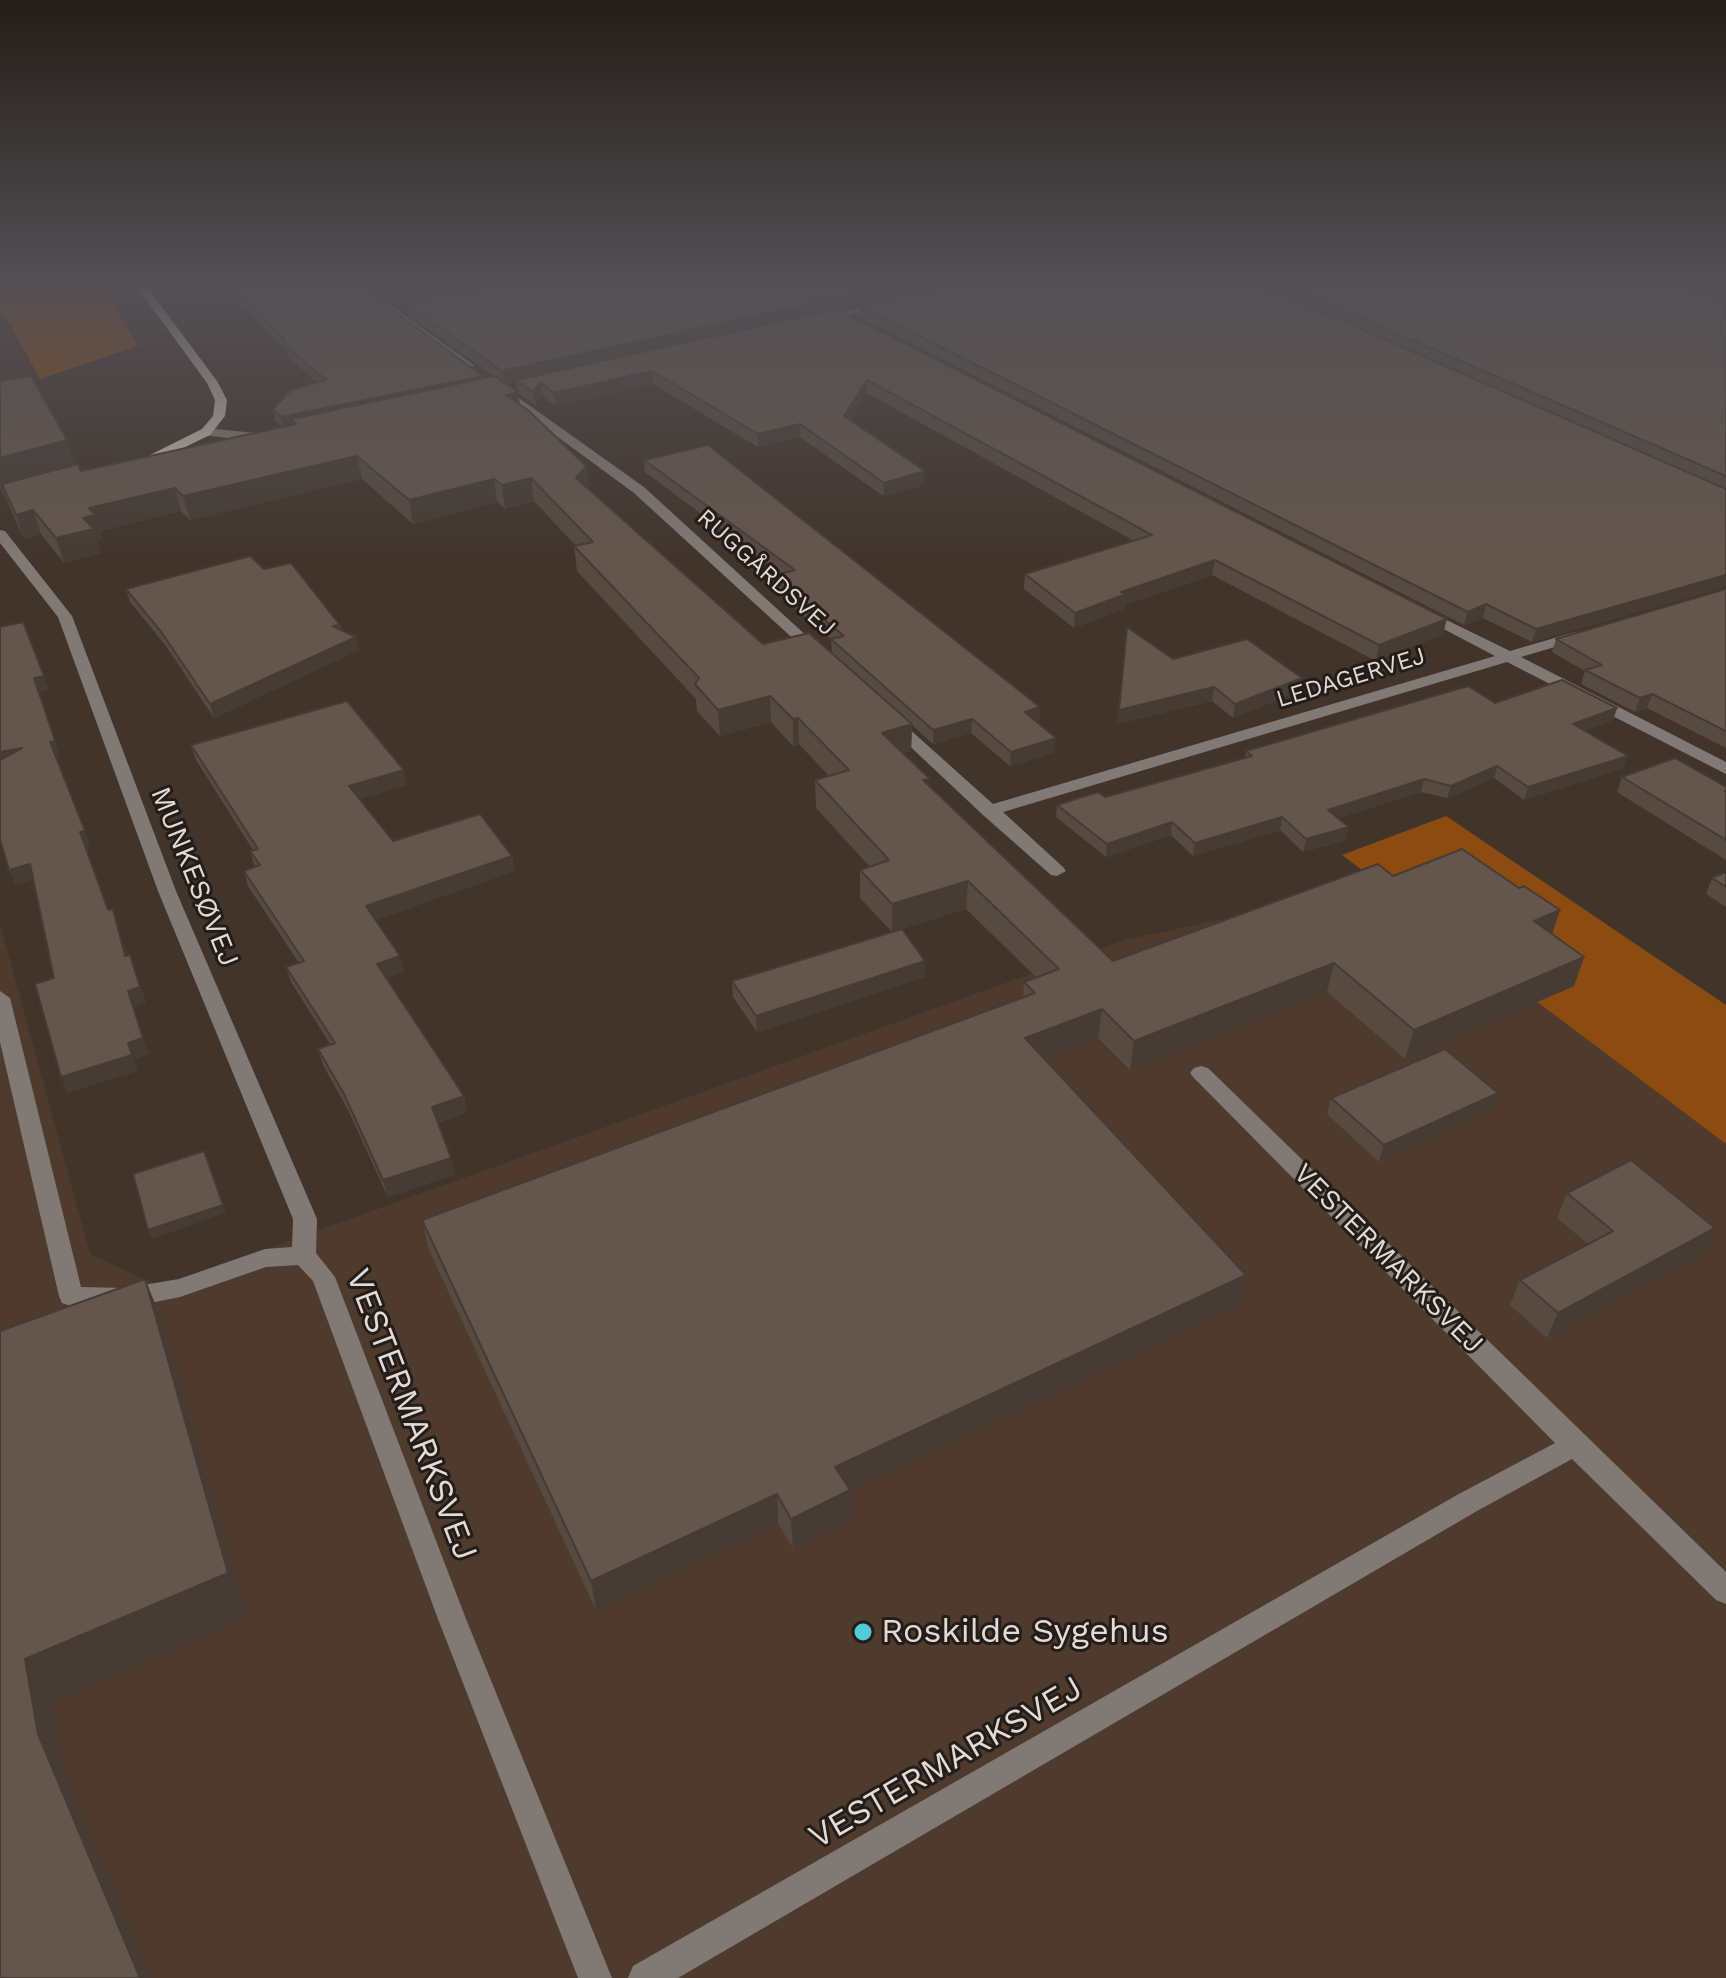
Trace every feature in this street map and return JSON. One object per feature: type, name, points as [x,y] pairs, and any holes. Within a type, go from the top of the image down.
[{"type":"main road","points":[[135,467],[206,432],[219,416],[221,400],[207,375]]},
{"type":"street","name":"RUGGÅRDSVEJ","points":[[521,385],[493,388],[639,490],[826,661]]},
{"type":"street","points":[[206,432],[281,437]]},
{"type":"street","name":"MUNKESØVEJ","points":[[0,534],[65,616],[167,891],[305,1219],[304,1255]]},
{"type":"street","points":[[1410,605],[1726,769]]},
{"type":"street","name":"LEDAGERVEJ","points":[[989,811],[1593,632]]},
{"type":"street","points":[[884,715],[1057,871]]},
{"type":"street","name":"VESTERMARKSVEJ","points":[[0,998],[71,1296],[125,1298],[180,1288],[265,1258],[304,1255],[323,1277],[452,1619],[595,1978]]},
{"type":"street","name":"VESTERMARKSVEJ","points":[[1201,1073],[1726,1591]]},
{"type":"street","name":"VESTERMARKSVEJ","points":[[645,1978],[1467,1503],[1575,1445]]},
{"type":"shaded area","points":[[1446,816],[1726,1005],[1726,1144],[1342,855]]},
{"type":"shaded area","name":"Roskilde Sygehus","points":[[1381,885],[1726,1144],[1726,1978],[0,1978],[0,924],[90,1254],[161,1287],[1125,940]]},
{"type":"building","points":[[320,375],[483,376],[281,417],[273,409],[291,390],[326,380]]},
{"type":"building","points":[[537,375],[633,375],[554,393],[541,383],[533,392],[516,380]]},
{"type":"building","points":[[659,375],[967,375],[1447,619],[1379,645],[1215,560],[1121,592],[1126,594],[1075,613],[1025,574],[1152,535],[867,380],[844,416],[925,471],[884,483],[800,424],[758,434]]},
{"type":"building","points":[[997,375],[1467,375],[1726,489],[1726,575],[1536,629],[1486,604],[1468,612]]},
{"type":"building","points":[[1494,375],[1726,375],[1726,476]]},
{"type":"building","points":[[31,376],[67,440],[0,458],[0,381]]},
{"type":"building","points":[[495,376],[518,392],[506,395],[529,411],[586,466],[576,478],[763,644],[809,633],[912,724],[882,733],[930,779],[923,780],[1113,961],[1378,864],[1393,876],[1462,849],[1519,888],[1524,886],[1560,910],[1534,921],[1584,957],[1414,1030],[1334,963],[1134,1041],[1102,1009],[1025,1038],[1246,1275],[835,1467],[850,1490],[791,1519],[777,1494],[591,1581],[422,1220],[1035,993],[1024,982],[1059,969],[968,881],[892,904],[860,870],[889,860],[815,780],[849,770],[798,718],[793,719],[770,696],[718,710],[695,684],[699,678],[574,546],[593,542],[531,478],[502,485],[494,479],[409,500],[357,456],[183,496],[175,488],[89,508],[95,515],[83,518],[94,529],[56,538],[33,510],[16,515],[2,484],[78,464],[81,471],[296,424],[291,419]]},
{"type":"building","points":[[708,445],[1040,707],[1025,712],[1056,738],[1011,752],[972,719],[933,730],[831,639],[844,636],[771,576],[795,570],[644,460]]},
{"type":"building","points":[[250,556],[264,569],[291,563],[340,625],[333,626],[356,637],[210,704],[162,633],[126,589]]},
{"type":"building","points":[[1726,589],[1726,731],[1652,694],[1640,698],[1585,670],[1602,665],[1556,639]]},
{"type":"building","points":[[23,622],[44,676],[34,678],[55,741],[50,742],[85,831],[80,832],[108,910],[113,909],[125,956],[130,955],[140,987],[128,991],[143,1038],[128,1043],[132,1055],[61,1077],[35,984],[54,978],[30,864],[9,870],[0,839],[0,760],[22,748],[0,752],[0,627]]},
{"type":"building","points":[[1127,627],[1173,659],[1247,639],[1302,678],[1235,704],[1214,687],[1119,710]]},
{"type":"building","points":[[1562,680],[1617,708],[1573,724],[1628,756],[1528,787],[1497,766],[1451,786],[1424,779],[1328,810],[1349,827],[1306,839],[1282,817],[1195,843],[1172,822],[1107,844],[1057,805],[1098,792],[1105,797],[1252,756],[1246,751],[1468,686],[1495,703]]},
{"type":"building","points":[[347,701],[404,770],[349,786],[393,841],[480,814],[512,856],[366,906],[400,956],[377,964],[464,1096],[432,1107],[451,1158],[383,1180],[344,1094],[318,1049],[335,1043],[286,967],[304,961],[244,871],[260,865],[250,851],[258,849],[191,745]]},
{"type":"building","points":[[1675,758],[1726,787],[1726,840],[1622,777]]},
{"type":"building","points":[[1726,872],[1726,887],[1712,878]]},
{"type":"building","points":[[902,929],[925,961],[756,1016],[732,981]]},
{"type":"building","points":[[1445,1049],[1498,1093],[1384,1145],[1331,1098]]},
{"type":"building","points":[[204,1151],[223,1205],[148,1230],[133,1174]]},
{"type":"building","points":[[1631,1160],[1715,1228],[1558,1313],[1520,1280],[1613,1231],[1567,1193]]},
{"type":"building","points":[[145,1279],[228,1573],[25,1659],[38,1734],[140,1978],[0,1978],[0,1331]]},
{"type":"place","name":"Roskilde Sygehus","points":[[863,1632]]}]
